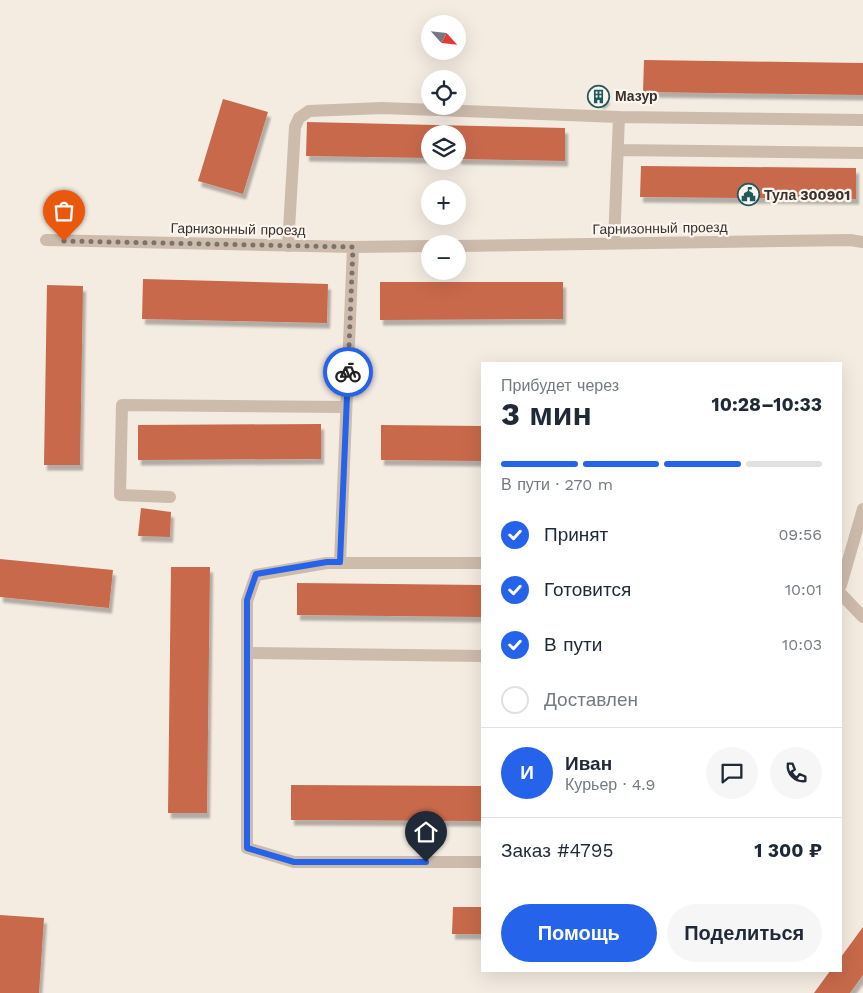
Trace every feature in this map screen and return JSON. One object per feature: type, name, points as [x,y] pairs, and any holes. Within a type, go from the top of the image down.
[{"type":"street","points":[[288,246],[295,127],[299,118],[310,112],[382,108],[619,117],[863,120]]},
{"type":"street","points":[[614,244],[619,117]]},
{"type":"street","points":[[618,150],[863,153]]},
{"type":"street","name":"Гарнизонный проезд","points":[[46,240],[288,246],[421,246]]},
{"type":"street","name":"Гарнизонный проезд","points":[[466,246],[850,240],[863,242]]},
{"type":"street","points":[[340,562],[353,247]]},
{"type":"street","points":[[170,497],[120,495],[122,404],[346,407]]},
{"type":"street","points":[[842,582],[863,509]]},
{"type":"street","points":[[481,563],[327,562],[256,574],[247,600],[247,848],[294,862],[481,862]]},
{"type":"street","points":[[842,595],[863,617]]},
{"type":"street","points":[[247,652],[481,656]]},
{"type":"building","points":[[644,60],[863,63],[863,95],[643,92]]},
{"type":"building","name":"Мазур","points":[[598,88],[607,99],[601,104],[592,94]]},
{"type":"building","points":[[223,99],[268,112],[243,194],[198,181]]},
{"type":"building","points":[[307,122],[436,125],[421,125],[421,158],[306,156]]},
{"type":"building","points":[[466,126],[565,128],[565,161],[466,159]]},
{"type":"building","points":[[641,166],[856,168],[856,199],[640,197]]},
{"type":"building","points":[[143,279],[328,284],[327,323],[142,319]]},
{"type":"building","points":[[380,282],[563,282],[563,319],[380,320]]},
{"type":"building","points":[[47,285],[83,286],[80,465],[44,465]]},
{"type":"building","points":[[321,424],[321,459],[138,460],[138,425]]},
{"type":"building","points":[[381,425],[481,426],[481,461],[381,460]]},
{"type":"building","points":[[141,508],[171,512],[170,537],[138,536]]},
{"type":"building","points":[[0,559],[113,570],[109,608],[0,597]]},
{"type":"building","points":[[171,567],[210,567],[207,813],[168,813]]},
{"type":"building","points":[[297,583],[481,585],[481,617],[297,615]]},
{"type":"building","points":[[291,785],[481,786],[481,821],[291,820]]},
{"type":"building","points":[[453,907],[481,907],[481,934],[452,934]]},
{"type":"building","points":[[0,915],[44,918],[39,993],[0,993]]},
{"type":"building","points":[[863,927],[863,975],[850,993],[814,993],[829,972],[842,972],[842,956]]},
{"type":"way so far","points":[[64,241],[353,247],[348,372]]},
{"type":"place","name":"Мазур","points":[[599,96]]},
{"type":"place","name":"Тула 300901","points":[[748,195]]},
{"type":"route","points":[[348,372],[340,562],[327,562],[256,574],[247,600],[247,848],[294,862],[426,862]]}]
